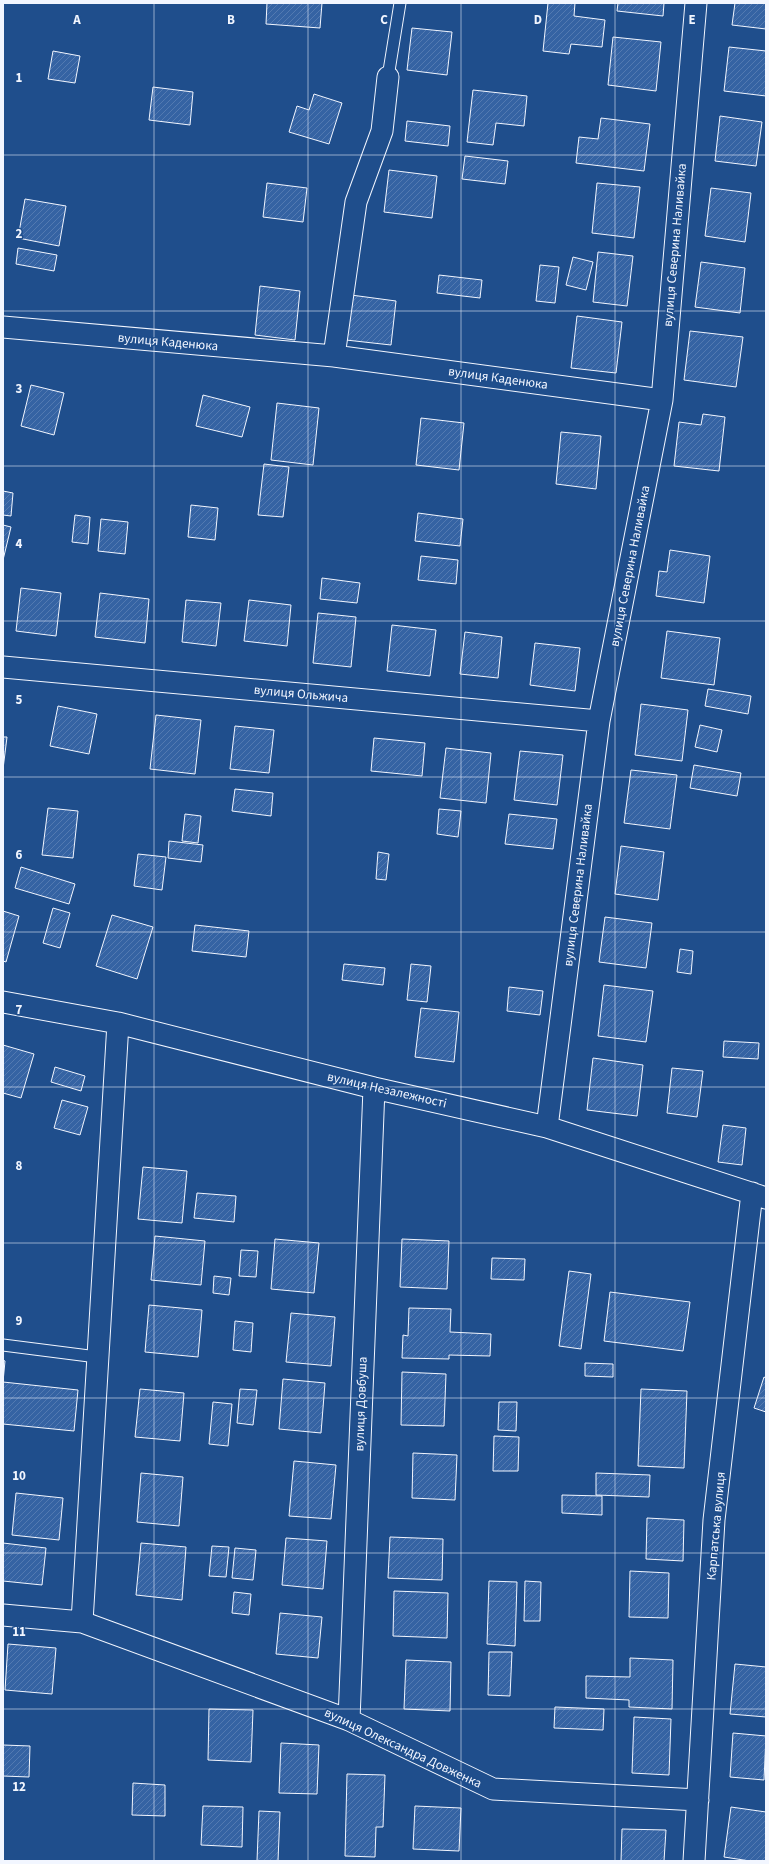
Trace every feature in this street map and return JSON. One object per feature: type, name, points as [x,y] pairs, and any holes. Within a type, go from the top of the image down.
[{"type":"street","name":"вулиця Северина Наливайка","points":[[547,1127],[600,721],[662,400],[696,3]]},
{"type":"street","points":[[334,356],[356,202],[382,132],[388,77]]},
{"type":"street","name":"вулиця Каденюка","points":[[3,327],[334,356],[662,400]]},
{"type":"street","name":"вулиця Ольжича","points":[[3,667],[600,721]]},
{"type":"street","name":"вулиця Незалежності","points":[[3,1002],[118,1023],[374,1088],[547,1127],[759,1196]]},
{"type":"street","points":[[82,1622],[118,1023]]},
{"type":"street","name":"вулиця Довбуша","points":[[349,1720],[374,1088]]},
{"type":"street","name":"Карпатська вулиця","points":[[694,1861],[714,1520],[759,1196]]},
{"type":"street","name":"вулиця Олександра Довженка","points":[[3,1616],[82,1622],[349,1720],[493,1789],[698,1800]]},
{"type":"lane","points":[[388,77],[400,3]]},
{"type":"lane","points":[[3,1345],[98,1357]]},
{"type":"building","points":[[267,3],[322,3],[320,28],[266,24]]},
{"type":"building","points":[[548,3],[575,3],[574,16],[605,20],[602,47],[571,44],[569,54],[543,51]]},
{"type":"building","points":[[618,3],[664,3],[663,16],[617,11]]},
{"type":"building","points":[[735,3],[766,3],[766,29],[732,25]]},
{"type":"building","points":[[412,28],[452,32],[447,75],[407,70]]},
{"type":"building","points":[[613,37],[661,42],[656,91],[608,85]]},
{"type":"building","points":[[729,47],[766,51],[766,96],[724,91]]},
{"type":"building","points":[[53,51],[80,56],[75,83],[48,79]]},
{"type":"building","points":[[153,87],[193,92],[190,125],[149,120]]},
{"type":"building","points":[[473,90],[527,96],[524,126],[496,123],[493,145],[467,142]]},
{"type":"building","points":[[314,94],[342,103],[329,144],[289,132],[297,106],[309,110]]},
{"type":"building","points":[[720,116],[762,122],[756,166],[715,161]]},
{"type":"building","points":[[601,118],[650,124],[644,171],[576,163],[579,137],[598,139]]},
{"type":"building","points":[[407,121],[450,126],[448,146],[405,141]]},
{"type":"building","points":[[465,156],[508,161],[505,184],[462,179]]},
{"type":"building","points":[[389,170],[437,176],[432,218],[384,212]]},
{"type":"building","points":[[267,183],[307,188],[303,222],[263,217]]},
{"type":"building","points":[[597,183],[640,187],[634,238],[592,233]]},
{"type":"building","points":[[711,188],[751,193],[745,242],[705,236]]},
{"type":"building","points":[[25,199],[66,206],[59,246],[18,238]]},
{"type":"building","points":[[18,248],[57,255],[54,271],[16,264]]},
{"type":"building","points":[[598,252],[633,256],[627,306],[593,302]]},
{"type":"building","points":[[573,257],[593,262],[586,290],[566,285]]},
{"type":"building","points":[[701,262],[745,268],[740,313],[695,307]]},
{"type":"building","points":[[540,265],[559,267],[555,303],[536,301]]},
{"type":"building","points":[[439,275],[482,280],[480,298],[437,293]]},
{"type":"building","points":[[260,286],[300,291],[295,340],[255,335]]},
{"type":"building","points":[[351,295],[396,301],[391,345],[346,340]]},
{"type":"building","points":[[577,316],[622,322],[616,373],[571,368]]},
{"type":"building","points":[[690,331],[743,337],[736,387],[684,380]]},
{"type":"building","points":[[31,385],[64,393],[54,435],[21,426]]},
{"type":"building","points":[[203,395],[250,407],[242,437],[196,426]]},
{"type":"building","points":[[277,403],[319,408],[313,465],[271,460]]},
{"type":"building","points":[[703,414],[725,417],[719,471],[674,466],[679,422],[701,425]]},
{"type":"building","points":[[421,418],[464,423],[459,470],[416,465]]},
{"type":"building","points":[[561,432],[601,436],[596,489],[556,484]]},
{"type":"building","points":[[264,464],[289,467],[283,517],[258,515]]},
{"type":"building","points":[[3,491],[13,493],[11,516],[3,515]]},
{"type":"building","points":[[191,505],[218,508],[215,540],[188,537]]},
{"type":"building","points":[[418,513],[463,519],[460,546],[415,541]]},
{"type":"building","points":[[75,515],[90,517],[88,544],[72,542]]},
{"type":"building","points":[[101,519],[128,522],[125,554],[98,551]]},
{"type":"building","points":[[3,525],[11,527],[3,560]]},
{"type":"building","points":[[670,550],[710,556],[704,603],[656,596],[659,571],[667,572]]},
{"type":"building","points":[[421,556],[458,560],[456,584],[418,580]]},
{"type":"building","points":[[322,578],[360,583],[357,603],[320,599]]},
{"type":"building","points":[[21,588],[61,593],[56,636],[16,631]]},
{"type":"building","points":[[100,593],[149,599],[145,643],[95,637]]},
{"type":"building","points":[[186,600],[221,603],[216,646],[182,642]]},
{"type":"building","points":[[249,600],[291,605],[287,646],[244,641]]},
{"type":"building","points":[[318,613],[356,617],[351,667],[313,663]]},
{"type":"building","points":[[392,625],[436,630],[430,676],[387,671]]},
{"type":"building","points":[[667,631],[720,638],[714,685],[661,678]]},
{"type":"building","points":[[465,632],[502,637],[498,678],[460,674]]},
{"type":"building","points":[[535,643],[580,648],[575,691],[530,685]]},
{"type":"building","points":[[708,689],[751,696],[748,714],[705,706]]},
{"type":"building","points":[[641,704],[688,710],[682,761],[635,755]]},
{"type":"building","points":[[58,706],[97,714],[89,754],[50,746]]},
{"type":"building","points":[[156,715],[201,720],[195,774],[150,769]]},
{"type":"building","points":[[700,725],[722,730],[717,752],[695,747]]},
{"type":"building","points":[[235,726],[274,730],[269,773],[230,769]]},
{"type":"building","points":[[3,737],[7,737],[3,769]]},
{"type":"building","points":[[374,738],[425,743],[422,776],[371,771]]},
{"type":"building","points":[[446,748],[491,753],[486,803],[440,798]]},
{"type":"building","points":[[520,751],[563,755],[557,805],[514,800]]},
{"type":"building","points":[[694,765],[741,773],[737,796],[690,788]]},
{"type":"building","points":[[631,770],[677,775],[670,829],[624,823]]},
{"type":"building","points":[[235,789],[273,793],[271,816],[232,811]]},
{"type":"building","points":[[48,808],[78,811],[73,858],[42,855]]},
{"type":"building","points":[[439,809],[461,811],[458,837],[437,834]]},
{"type":"building","points":[[185,814],[201,816],[198,843],[182,841]]},
{"type":"building","points":[[509,814],[557,819],[553,849],[505,844]]},
{"type":"building","points":[[169,841],[203,845],[201,862],[168,858]]},
{"type":"building","points":[[621,846],[664,852],[658,900],[615,894]]},
{"type":"building","points":[[378,852],[389,854],[386,880],[376,879]]},
{"type":"building","points":[[138,854],[166,857],[162,890],[134,886]]},
{"type":"building","points":[[21,867],[75,884],[69,904],[15,888]]},
{"type":"building","points":[[53,908],[70,913],[60,948],[43,943]]},
{"type":"building","points":[[3,911],[19,916],[6,962],[3,961]]},
{"type":"building","points":[[112,915],[153,927],[137,979],[96,966]]},
{"type":"building","points":[[605,917],[652,923],[646,968],[599,962]]},
{"type":"building","points":[[195,925],[249,931],[246,957],[192,951]]},
{"type":"building","points":[[680,949],[693,951],[691,974],[677,972]]},
{"type":"building","points":[[344,964],[385,968],[383,985],[342,980]]},
{"type":"building","points":[[411,964],[431,966],[427,1002],[407,1000]]},
{"type":"building","points":[[604,985],[653,991],[646,1042],[598,1036]]},
{"type":"building","points":[[509,987],[543,991],[540,1015],[507,1011]]},
{"type":"building","points":[[421,1008],[459,1012],[454,1062],[415,1057]]},
{"type":"building","points":[[724,1041],[759,1043],[758,1059],[723,1057]]},
{"type":"building","points":[[3,1045],[34,1054],[21,1098],[3,1093]]},
{"type":"building","points":[[593,1058],[643,1065],[637,1116],[587,1110]]},
{"type":"building","points":[[55,1067],[85,1076],[81,1091],[51,1082]]},
{"type":"building","points":[[672,1068],[703,1071],[697,1117],[667,1113]]},
{"type":"building","points":[[62,1100],[88,1107],[80,1135],[54,1128]]},
{"type":"building","points":[[723,1125],[746,1128],[742,1165],[718,1162]]},
{"type":"building","points":[[143,1167],[187,1171],[182,1223],[138,1219]]},
{"type":"building","points":[[197,1193],[236,1196],[234,1222],[194,1218]]},
{"type":"building","points":[[155,1236],[205,1241],[201,1285],[151,1280]]},
{"type":"building","points":[[275,1239],[319,1243],[314,1293],[271,1289]]},
{"type":"building","points":[[402,1239],[449,1241],[447,1289],[400,1287]]},
{"type":"building","points":[[241,1250],[258,1251],[256,1277],[239,1276]]},
{"type":"building","points":[[492,1258],[525,1259],[524,1280],[491,1279]]},
{"type":"building","points":[[569,1271],[591,1274],[581,1349],[559,1346]]},
{"type":"building","points":[[214,1276],[231,1278],[229,1295],[213,1293]]},
{"type":"building","points":[[610,1292],[690,1302],[683,1351],[604,1341]]},
{"type":"building","points":[[149,1305],[202,1310],[198,1357],[145,1352]]},
{"type":"building","points":[[409,1308],[451,1309],[450,1332],[491,1334],[490,1356],[449,1355],[449,1359],[402,1358],[403,1335],[408,1336]]},
{"type":"building","points":[[291,1313],[335,1317],[331,1366],[286,1362]]},
{"type":"building","points":[[235,1321],[253,1323],[251,1352],[233,1350]]},
{"type":"building","points":[[3,1360],[5,1361],[3,1382]]},
{"type":"building","points":[[585,1363],[613,1364],[613,1377],[585,1376]]},
{"type":"building","points":[[402,1372],[446,1374],[444,1426],[401,1425]]},
{"type":"building","points":[[764,1377],[766,1378],[766,1412],[754,1408]]},
{"type":"building","points":[[283,1379],[325,1383],[321,1433],[279,1429]]},
{"type":"building","points":[[3,1382],[78,1390],[74,1431],[3,1424]]},
{"type":"building","points":[[140,1389],[184,1393],[180,1441],[135,1437]]},
{"type":"building","points":[[240,1389],[257,1390],[253,1425],[237,1423]]},
{"type":"building","points":[[641,1389],[687,1391],[684,1468],[638,1466]]},
{"type":"building","points":[[213,1402],[232,1404],[228,1446],[209,1444]]},
{"type":"building","points":[[499,1402],[517,1402],[516,1431],[498,1430]]},
{"type":"building","points":[[494,1436],[519,1437],[518,1471],[493,1471]]},
{"type":"building","points":[[413,1453],[457,1455],[455,1500],[412,1498]]},
{"type":"building","points":[[294,1461],[336,1465],[331,1519],[289,1516]]},
{"type":"building","points":[[141,1473],[183,1477],[179,1526],[137,1522]]},
{"type":"building","points":[[596,1473],[650,1475],[649,1497],[596,1495]]},
{"type":"building","points":[[16,1493],[63,1498],[59,1540],[12,1535]]},
{"type":"building","points":[[562,1495],[602,1496],[602,1515],[562,1513]]},
{"type":"building","points":[[647,1518],[684,1520],[683,1561],[646,1559]]},
{"type":"building","points":[[390,1537],[443,1539],[442,1580],[388,1578]]},
{"type":"building","points":[[286,1538],[327,1541],[323,1589],[282,1585]]},
{"type":"building","points":[[3,1543],[46,1548],[42,1585],[3,1581]]},
{"type":"building","points":[[141,1543],[186,1547],[182,1600],[136,1595]]},
{"type":"building","points":[[212,1546],[229,1547],[226,1577],[209,1576]]},
{"type":"building","points":[[235,1548],[256,1550],[253,1580],[232,1578]]},
{"type":"building","points":[[630,1571],[669,1573],[668,1618],[629,1617]]},
{"type":"building","points":[[489,1581],[517,1582],[515,1646],[487,1644]]},
{"type":"building","points":[[525,1581],[541,1582],[540,1621],[524,1621]]},
{"type":"building","points":[[394,1591],[448,1593],[447,1638],[393,1636]]},
{"type":"building","points":[[234,1592],[251,1594],[249,1615],[232,1613]]},
{"type":"building","points":[[280,1613],[322,1617],[318,1658],[276,1654]]},
{"type":"building","points":[[8,1644],[56,1648],[52,1694],[5,1690]]},
{"type":"building","points":[[489,1652],[512,1652],[510,1696],[488,1695]]},
{"type":"building","points":[[630,1658],[673,1660],[672,1709],[629,1707],[629,1700],[586,1698],[586,1676],[630,1677]]},
{"type":"building","points":[[406,1660],[451,1662],[450,1711],[404,1709]]},
{"type":"building","points":[[735,1664],[766,1667],[766,1717],[730,1714]]},
{"type":"building","points":[[555,1707],[604,1709],[603,1730],[554,1728]]},
{"type":"building","points":[[209,1709],[253,1710],[251,1762],[208,1760]]},
{"type":"building","points":[[634,1717],[671,1719],[669,1775],[632,1773]]},
{"type":"building","points":[[733,1733],[766,1736],[764,1780],[730,1777]]},
{"type":"building","points":[[281,1743],[319,1745],[317,1794],[279,1793]]},
{"type":"building","points":[[3,1745],[30,1746],[29,1777],[3,1776]]},
{"type":"building","points":[[347,1774],[385,1775],[383,1827],[376,1827],[375,1857],[345,1856]]},
{"type":"building","points":[[133,1783],[165,1785],[165,1816],[132,1815]]},
{"type":"building","points":[[203,1806],[243,1807],[242,1847],[201,1845]]},
{"type":"building","points":[[415,1806],[461,1808],[459,1851],[413,1849]]},
{"type":"building","points":[[731,1807],[766,1812],[766,1861],[750,1861],[724,1857]]},
{"type":"building","points":[[259,1811],[280,1812],[278,1861],[257,1861]]},
{"type":"building","points":[[622,1829],[666,1830],[664,1861],[621,1861]]}]
